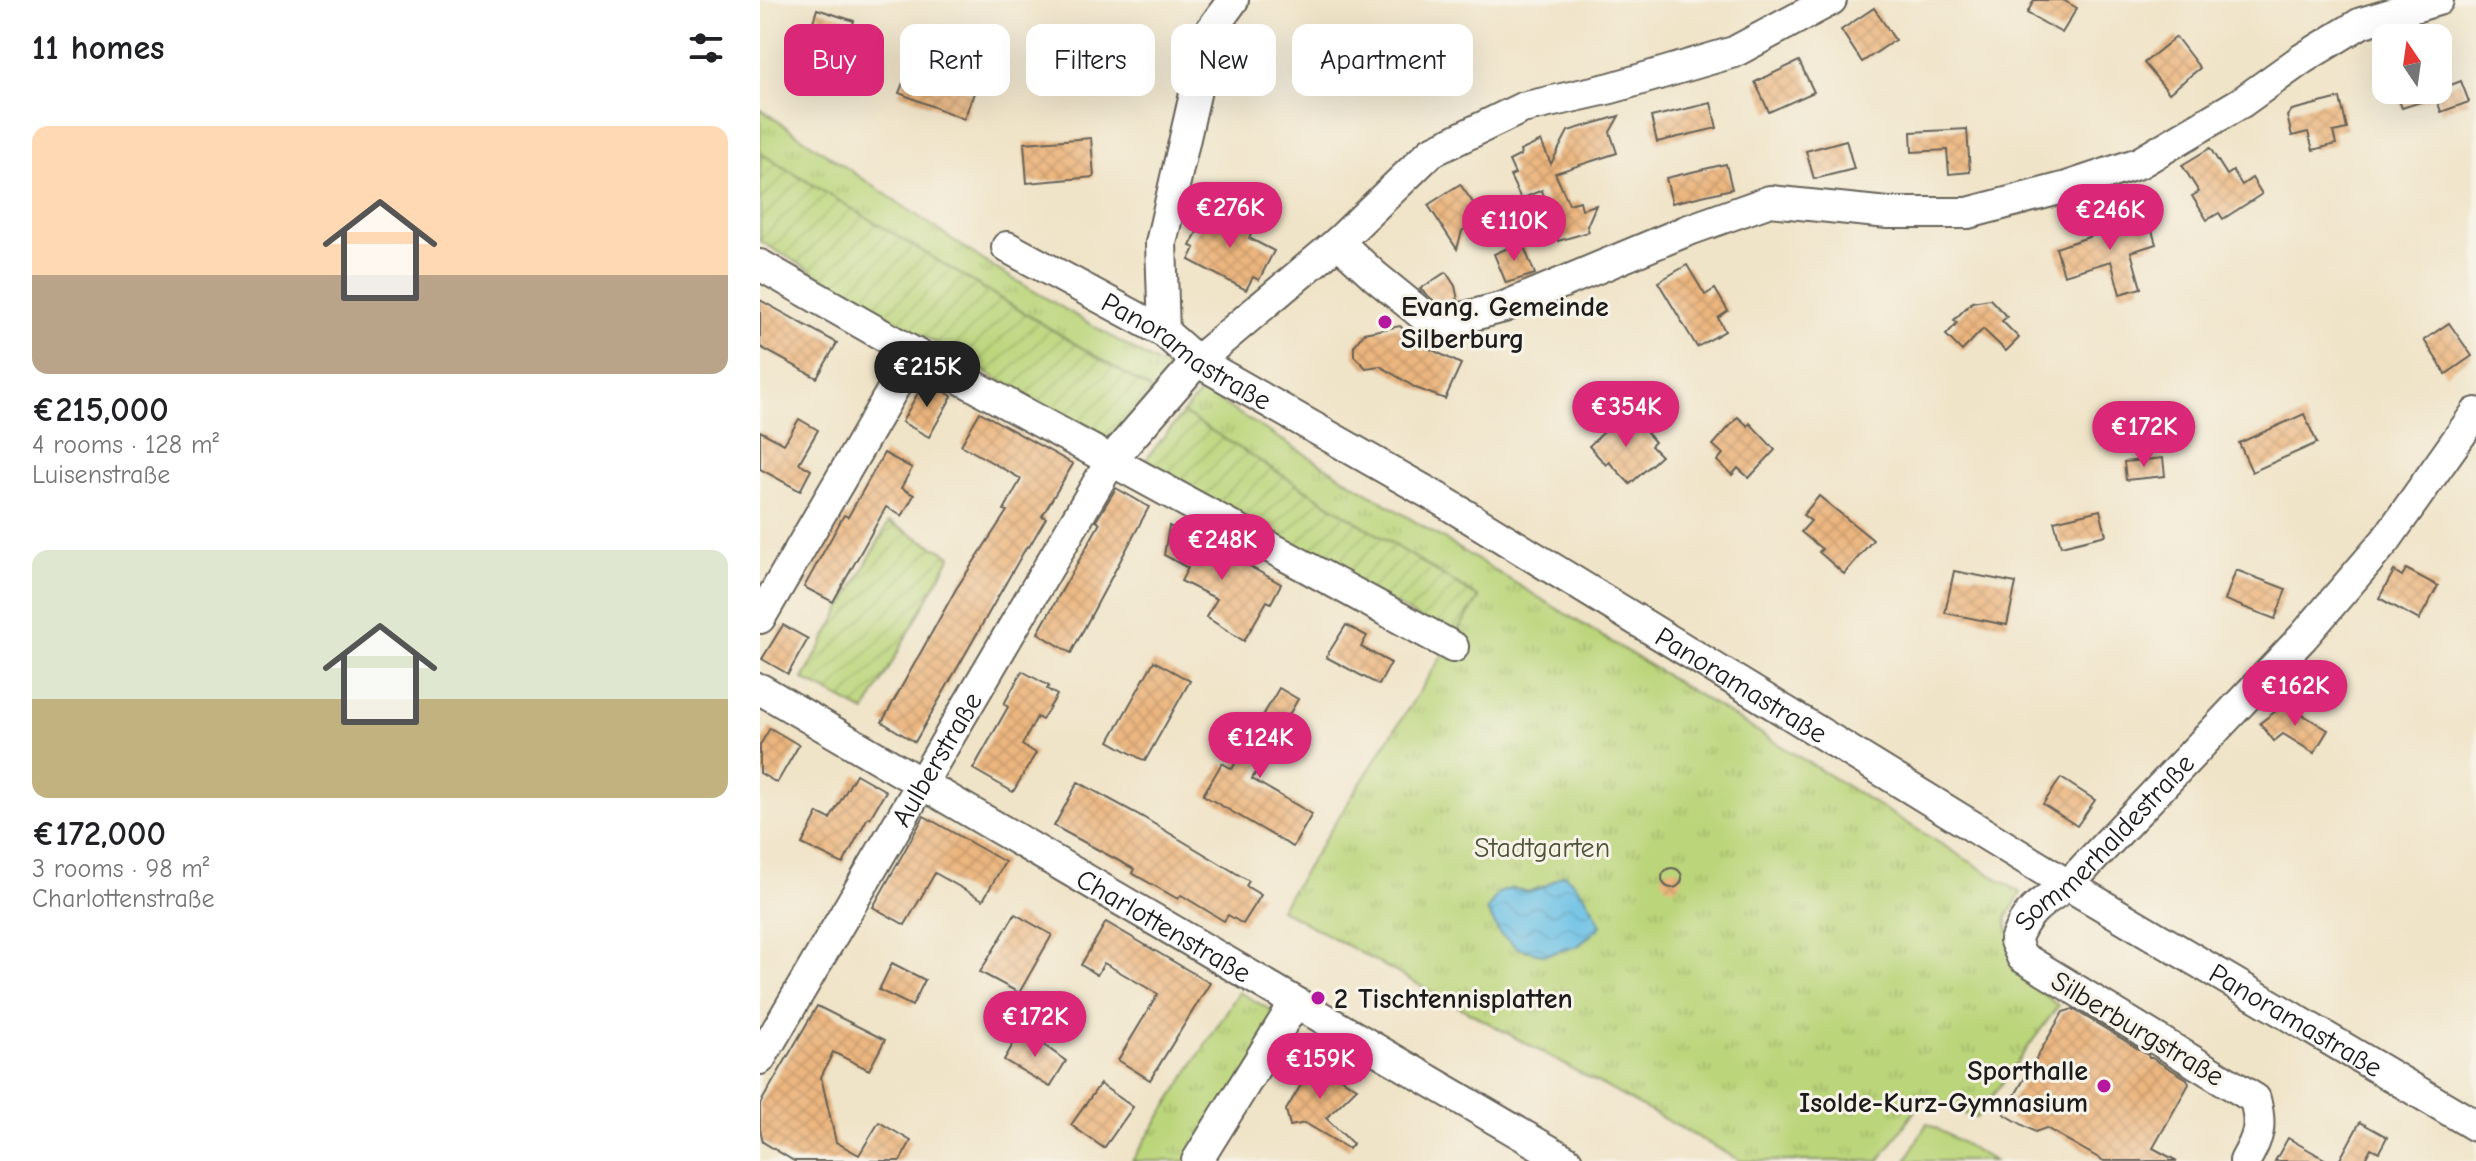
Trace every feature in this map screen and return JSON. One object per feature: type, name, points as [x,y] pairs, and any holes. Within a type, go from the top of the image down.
[{"type":"street","points":[[1164,332],[1161,243],[1209,33],[1233,0]]},
{"type":"street","name":"Aulberstraße","points":[[760,1059],[1112,459],[1197,361],[1338,242],[1431,152],[1522,108],[1611,88],[1734,52],[1831,0]]},
{"type":"street","points":[[1338,242],[1435,325],[1504,307],[1686,231],[1770,201],[1888,213],[1968,213],[2067,187],[2139,163],[2242,102],[2302,59],[2361,23],[2438,0]]},
{"type":"street","name":"Panoramastraße","points":[[1007,247],[1164,332],[1197,361],[1441,500],[2068,885],[2476,1126]]},
{"type":"street","points":[[760,265],[914,353],[1453,647]]},
{"type":"street","points":[[760,618],[914,353]]},
{"type":"street","name":"Sommerhaldestraße","points":[[2015,941],[2022,920],[2040,903],[2068,885],[2303,637],[2386,540],[2476,413]]},
{"type":"street","name":"Charlottenstraße","points":[[760,689],[1567,1161]]},
{"type":"street","name":"Silberburgstraße","points":[[2015,941],[2022,957],[2255,1099],[2259,1137],[2245,1161]]},
{"type":"street","points":[[1197,1161],[1295,1003]]},
{"type":"green space","points":[[760,109],[993,267],[1170,371],[1153,391],[760,153]]},
{"type":"green space","points":[[760,153],[1153,391],[1109,444],[760,241]]},
{"type":"green space","name":"Stadtgarten","points":[[1202,391],[2021,893],[2006,919],[2018,971],[2058,1006],[1976,1118],[1924,1098],[1879,1161],[1741,1161],[1280,909],[1479,598],[1183,413]]},
{"type":"green space","points":[[1183,413],[1479,598],[1453,637],[1143,463]]},
{"type":"green space","points":[[889,522],[951,556],[865,712],[803,679]]},
{"type":"green space","points":[[1239,992],[1283,1017],[1190,1161],[1132,1161]]},
{"type":"green space","points":[[1927,1123],[1994,1161],[1906,1161]]},
{"type":"water","points":[[1564,874],[1586,897],[1601,926],[1578,946],[1545,955],[1518,948],[1500,934],[1487,910],[1498,893],[1512,888],[1528,892]]},
{"type":"building","points":[[2034,0],[2063,0],[2077,8],[2062,33],[2027,13]]},
{"type":"building","points":[[1874,8],[1895,40],[1862,62],[1841,30]]},
{"type":"building","points":[[817,9],[854,21],[853,24],[812,24]]},
{"type":"building","points":[[2176,37],[2200,68],[2169,93],[2144,63]]},
{"type":"building","points":[[1799,61],[1814,92],[1769,112],[1755,82]]},
{"type":"building","points":[[2461,81],[2469,102],[2441,112],[2438,104],[2452,104],[2452,85]]},
{"type":"building","points":[[906,96],[973,96],[964,119]]},
{"type":"building","points":[[2340,98],[2347,129],[2333,132],[2336,144],[2313,150],[2308,132],[2292,136],[2287,116],[2292,110]]},
{"type":"building","points":[[1711,103],[1717,128],[1657,142],[1651,117]]},
{"type":"building","points":[[1619,116],[1610,132],[1617,153],[1555,173],[1569,204],[1580,201],[1582,209],[1596,205],[1587,226],[1589,232],[1558,241],[1542,190],[1521,199],[1510,176],[1515,174],[1509,161],[1521,155],[1520,151],[1541,141],[1551,164],[1568,131]]},
{"type":"building","points":[[1967,129],[1970,172],[1949,174],[1947,150],[1912,152],[1911,132]]},
{"type":"building","points":[[1091,138],[1094,177],[1027,183],[1024,143]]},
{"type":"building","points":[[1846,140],[1854,169],[1814,179],[1806,151]]},
{"type":"building","points":[[2210,148],[2227,175],[2233,171],[2242,185],[2252,178],[2262,194],[2223,219],[2219,213],[2207,220],[2192,196],[2199,192],[2182,165]]},
{"type":"building","points":[[1726,164],[1732,189],[1672,203],[1666,178]]},
{"type":"building","points":[[1460,184],[1480,213],[1462,231],[1457,249],[1428,205]]},
{"type":"building","points":[[1233,212],[1257,224],[1249,238],[1274,251],[1259,280],[1253,277],[1246,290],[1189,260],[1195,248],[1190,246],[1205,216],[1225,226]]},
{"type":"building","points":[[2148,217],[2156,244],[2131,252],[2141,288],[2120,294],[2111,261],[2064,275],[2056,248]]},
{"type":"building","points":[[1522,242],[1535,274],[1506,283],[1494,254]]},
{"type":"building","points":[[1687,265],[1705,295],[1715,289],[1728,311],[1718,318],[1725,331],[1697,347],[1658,282]]},
{"type":"building","points":[[1446,272],[1455,286],[1458,300],[1439,305],[1420,289]]},
{"type":"building","points":[[1990,299],[2007,317],[2002,321],[2019,338],[2006,351],[1983,329],[1962,351],[1946,335],[1957,323],[1954,320],[1972,302]]},
{"type":"building","points":[[760,300],[837,343],[817,378],[760,347]]},
{"type":"building","points":[[2449,323],[2472,356],[2446,374],[2424,340]]},
{"type":"building","points":[[1400,326],[1416,342],[1461,364],[1445,399],[1416,388],[1380,366],[1366,368],[1354,356],[1354,346],[1364,333]]},
{"type":"building","points":[[925,380],[952,396],[929,437],[902,422]]},
{"type":"building","points":[[980,412],[1073,464],[1042,516],[1046,518],[915,742],[882,722],[956,589],[1007,511],[1004,510],[1021,479],[961,445]]},
{"type":"building","points":[[2304,414],[2317,443],[2252,472],[2239,443]]},
{"type":"building","points":[[1738,417],[1748,426],[1750,423],[1775,450],[1749,478],[1738,468],[1732,475],[1717,461],[1723,454],[1713,445]]},
{"type":"building","points":[[799,419],[818,430],[799,463],[811,470],[800,491],[760,469],[760,431],[784,444]]},
{"type":"building","points":[[1635,419],[1655,442],[1651,446],[1661,456],[1630,484],[1589,446],[1617,420],[1624,427]]},
{"type":"building","points":[[884,453],[912,468],[901,488],[914,495],[902,516],[886,507],[833,602],[804,587],[844,515],[848,517]]},
{"type":"building","points":[[2163,458],[2165,476],[2126,480],[2124,462]]},
{"type":"building","points":[[1116,488],[1149,507],[1071,653],[1038,633],[1100,523],[1096,521]]},
{"type":"building","points":[[1819,496],[1873,540],[1844,574],[1819,552],[1822,549],[1801,532],[1811,521],[1803,515]]},
{"type":"building","points":[[2100,510],[2106,535],[2061,546],[2054,521]]},
{"type":"building","points":[[1169,526],[1225,549],[1224,552],[1281,584],[1271,603],[1267,601],[1244,641],[1206,617],[1217,599],[1181,581],[1188,568],[1164,555]]},
{"type":"building","points":[[2406,569],[2438,586],[2419,620],[2379,598],[2394,571],[2402,576]]},
{"type":"building","points":[[2236,570],[2286,589],[2275,619],[2225,600]]},
{"type":"building","points":[[1954,571],[2016,583],[2007,625],[1945,613]]},
{"type":"building","points":[[783,625],[808,639],[788,674],[762,659]]},
{"type":"building","points":[[1346,625],[1367,636],[1361,647],[1391,663],[1379,685],[1326,657]]},
{"type":"building","points":[[1154,661],[1190,681],[1145,761],[1109,741]]},
{"type":"building","points":[[1022,671],[1049,686],[1047,689],[1057,695],[1042,720],[1037,717],[1022,745],[1036,753],[1013,792],[973,769],[1008,707],[1004,704]]},
{"type":"building","points":[[1279,688],[1298,699],[1252,779],[1312,814],[1293,847],[1203,795],[1222,763],[1232,769]]},
{"type":"building","points":[[2285,704],[2328,730],[2314,753],[2283,734],[2274,741],[2260,723]]},
{"type":"building","points":[[770,728],[799,745],[777,783],[760,773],[760,745]]},
{"type":"building","points":[[856,774],[886,791],[843,864],[802,844],[818,813],[830,819]]},
{"type":"building","points":[[2061,778],[2095,800],[2077,826],[2043,804]]},
{"type":"building","points":[[1078,782],[1249,881],[1246,886],[1261,895],[1243,924],[1228,915],[1224,921],[1181,895],[1178,899],[1132,873],[1134,869],[1054,826]]},
{"type":"building","points":[[924,816],[1005,862],[983,900],[935,873],[905,925],[873,907]]},
{"type":"building","points":[[1672,868],[1679,871],[1682,878],[1679,885],[1672,888],[1665,885],[1662,878],[1665,871]]},
{"type":"building","points":[[1015,914],[1052,935],[1019,993],[980,972]]},
{"type":"building","points":[[1106,922],[1210,983],[1150,1080],[1118,1060],[1158,994],[1104,963],[1097,975],[1081,965]]},
{"type":"building","points":[[892,963],[925,980],[912,1006],[879,990]]},
{"type":"building","points":[[817,1006],[885,1040],[869,1070],[833,1052],[821,1077],[836,1142],[859,1155],[879,1122],[911,1141],[900,1161],[794,1161],[763,1142],[760,1104]]},
{"type":"building","name":"Sporthalle Isolde-Kurz-Gymnasium","points":[[2073,1009],[2187,1079],[2189,1084],[2153,1148],[2177,1161],[2104,1161],[2046,1128],[2035,1132],[2004,1114],[2063,1012]]},
{"type":"building","points":[[1022,1029],[1066,1061],[1050,1087],[1004,1060]]},
{"type":"building","points":[[1330,1060],[1337,1076],[1357,1088],[1326,1118],[1353,1144],[1349,1149],[1305,1123],[1290,1126],[1286,1110],[1314,1063],[1319,1065]]},
{"type":"building","points":[[1100,1084],[1133,1107],[1104,1148],[1071,1125]]},
{"type":"building","points":[[2360,1122],[2387,1137],[2379,1152],[2371,1148],[2364,1161],[2339,1161]]},
{"type":"building","points":[[2288,1138],[2328,1161],[2275,1161]]},
{"type":"place","name":"Evang. Gemeinde Silberburg","points":[[1385,322]]},
{"type":"place","name":"2 Tischtennisplatten","points":[[1318,998]]},
{"type":"place","name":"Sporthalle Isolde-Kurz-Gymnasium","points":[[2104,1086]]}]
